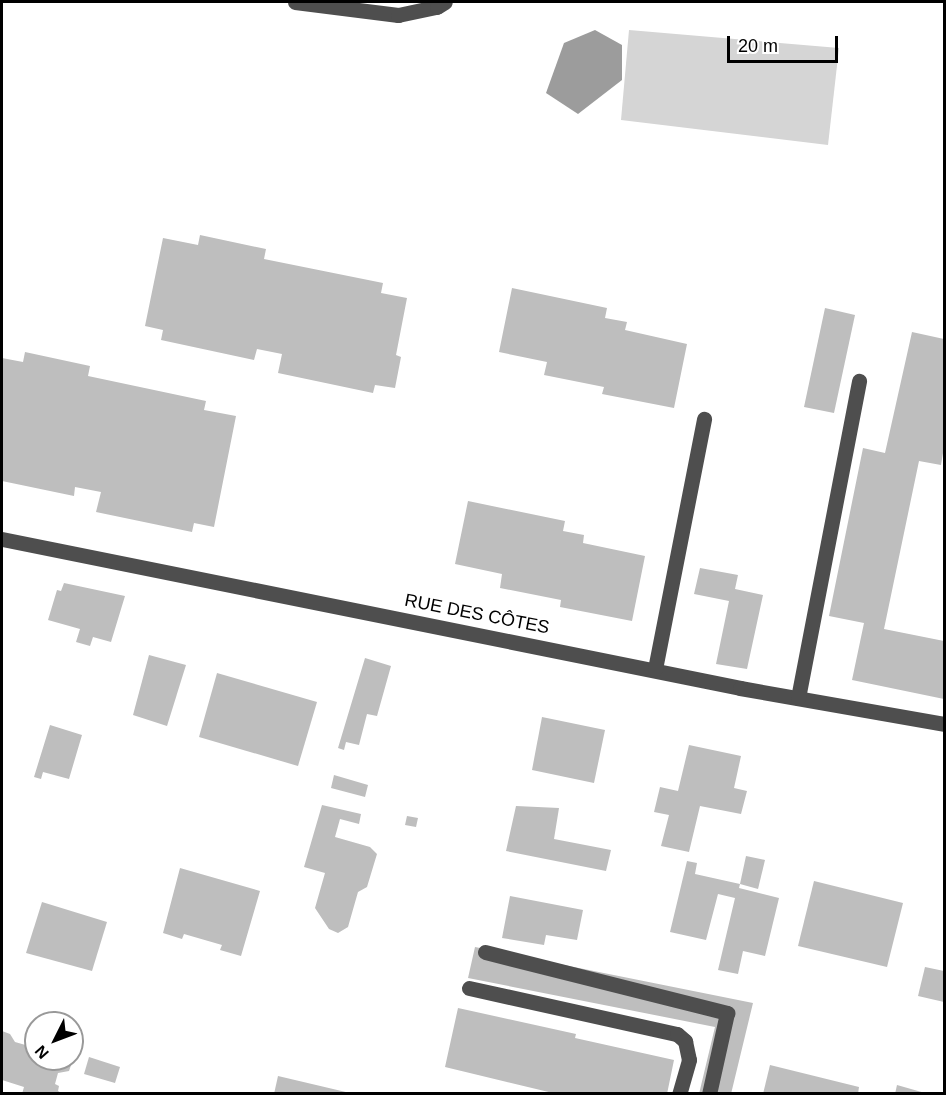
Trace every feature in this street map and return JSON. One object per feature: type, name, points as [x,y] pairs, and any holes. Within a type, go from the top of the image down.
[{"type":"street","points":[[295,2],[398,15],[438,7],[445,2]]},
{"type":"street","points":[[798,698],[859,381]]},
{"type":"street","points":[[655,669],[704,418]]},
{"type":"street","name":"RUE DES CÔTES","points":[[2,539],[798,698],[945,724]]},
{"type":"street","points":[[485,952],[727,1013],[709,1094]]},
{"type":"street","points":[[469,988],[677,1034],[685,1041],[689,1060],[679,1094]]},
{"type":"shaded area","points":[[595,30],[622,45],[622,80],[578,114],[546,93],[564,43]]},
{"type":"shaded area","points":[[629,30],[839,48],[828,145],[621,120]]},
{"type":"building","points":[[200,235],[266,249],[264,259],[383,283],[381,293],[407,298],[396,355],[401,357],[395,388],[375,385],[373,393],[278,373],[282,354],[257,349],[254,360],[161,340],[163,330],[145,326],[163,238],[198,245]]},
{"type":"building","points":[[512,288],[607,308],[605,318],[627,322],[625,330],[687,344],[674,408],[602,394],[604,387],[544,375],[547,362],[499,352]]},
{"type":"building","points":[[825,308],[855,315],[834,413],[804,407]]},
{"type":"building","points":[[912,332],[944,339],[944,447],[941,465],[919,461],[884,629],[944,641],[944,699],[852,680],[864,623],[829,616],[863,448],[885,453]]},
{"type":"building","points":[[25,352],[90,366],[88,376],[206,401],[204,410],[236,416],[214,527],[194,523],[192,532],[96,512],[101,492],[75,487],[74,496],[2,481],[2,358],[23,362]]},
{"type":"building","points":[[468,501],[565,521],[563,531],[584,535],[583,543],[645,556],[632,621],[560,607],[561,600],[500,588],[502,574],[455,564]]},
{"type":"building","points":[[700,568],[738,575],[735,589],[763,595],[747,669],[716,664],[729,601],[694,594]]},
{"type":"building","points":[[64,583],[125,596],[111,642],[93,637],[90,646],[76,642],[80,629],[48,620],[57,590],[61,591]]},
{"type":"building","points":[[149,655],[186,665],[167,726],[133,715]]},
{"type":"building","points":[[365,658],[391,666],[377,716],[367,714],[359,745],[346,742],[344,750],[338,748]]},
{"type":"building","points":[[217,673],[317,702],[298,766],[199,737]]},
{"type":"building","points":[[542,717],[605,730],[594,783],[532,770]]},
{"type":"building","points":[[50,725],[82,735],[69,779],[43,772],[41,779],[34,777]]},
{"type":"building","points":[[689,745],[741,756],[734,788],[747,791],[741,814],[700,806],[689,852],[661,846],[669,815],[654,812],[660,787],[678,791]]},
{"type":"building","points":[[334,775],[368,785],[365,797],[331,788]]},
{"type":"building","points":[[322,805],[361,814],[359,824],[340,819],[335,837],[370,847],[377,854],[367,887],[358,892],[348,927],[338,933],[329,929],[315,908],[325,873],[304,867]]},
{"type":"building","points":[[516,806],[559,808],[554,839],[611,850],[606,871],[506,851]]},
{"type":"building","points":[[407,816],[418,818],[416,827],[405,825]]},
{"type":"building","points":[[746,856],[765,860],[758,889],[740,884]]},
{"type":"building","points":[[687,861],[697,863],[695,874],[740,884],[739,888],[779,898],[765,956],[743,951],[738,974],[718,970],[735,898],[718,894],[706,940],[670,932]]},
{"type":"building","points":[[180,868],[260,891],[241,956],[220,950],[222,945],[184,934],[182,939],[163,933]]},
{"type":"building","points":[[814,881],[903,903],[887,967],[798,946]]},
{"type":"building","points":[[510,896],[583,910],[577,940],[546,935],[544,945],[502,938]]},
{"type":"building","points":[[42,902],[107,922],[92,971],[26,953]]},
{"type":"building","points":[[475,947],[753,1003],[731,1094],[699,1094],[715,1027],[468,978]]},
{"type":"building","points":[[925,967],[944,971],[944,1002],[918,996]]},
{"type":"building","points":[[458,1008],[576,1034],[575,1038],[674,1060],[667,1094],[557,1094],[445,1067]]},
{"type":"building","points":[[2,1031],[10,1034],[15,1042],[24,1045],[24,1071],[69,1071],[58,1073],[55,1084],[59,1086],[58,1091],[63,1094],[22,1094],[24,1087],[2,1080]]},
{"type":"building","points":[[89,1057],[120,1067],[115,1083],[84,1074]]},
{"type":"building","points":[[770,1065],[859,1087],[858,1094],[763,1094]]},
{"type":"building","points":[[278,1076],[350,1093],[350,1094],[274,1094]]},
{"type":"building","points":[[897,1085],[925,1093],[925,1094],[895,1094]]}]
